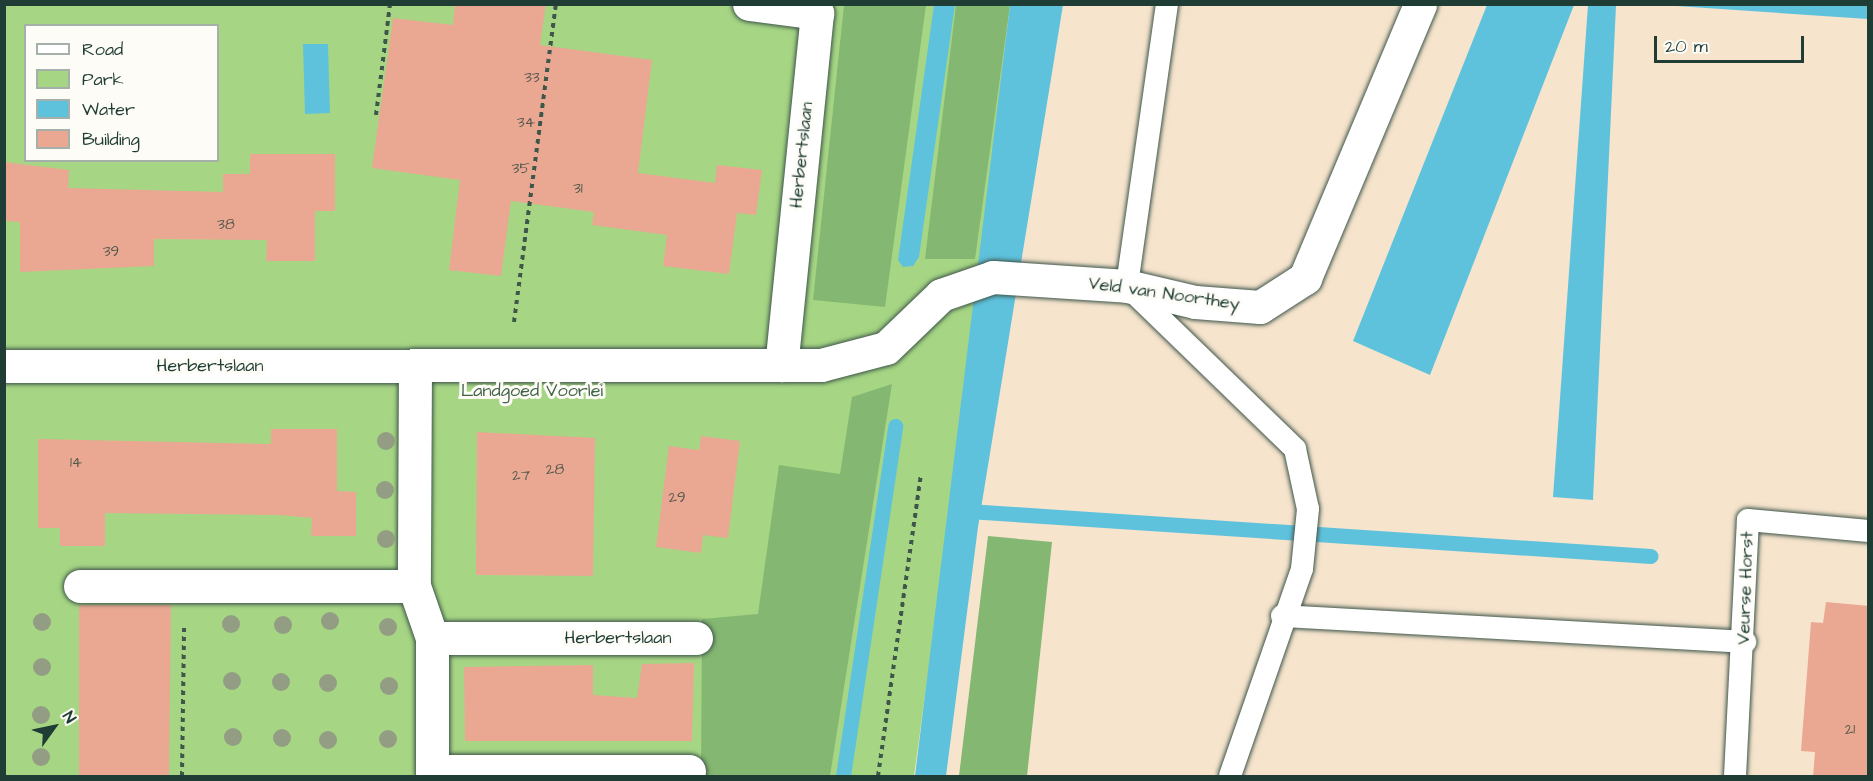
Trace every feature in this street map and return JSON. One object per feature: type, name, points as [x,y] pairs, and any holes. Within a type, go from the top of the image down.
[{"type":"street","name":"Herbertslaan","points":[[749,4],[817,13],[781,365]]},
{"type":"street","name":"Veld van Noorthey","points":[[886,348],[941,295],[993,277],[1127,286],[1195,302],[1260,307],[1305,278],[1420,4]]},
{"type":"street","name":"Herbertslaan","points":[[4,366],[821,365],[886,348]]},
{"type":"street","points":[[415,366],[414,586],[432,639],[432,771],[689,771]]},
{"type":"street","points":[[80,586],[414,586]]},
{"type":"street","name":"Herbertslaan","points":[[432,639],[696,638]]},
{"type":"lane","points":[[1167,4],[1127,286],[1295,449],[1308,508],[1302,569],[1282,616],[1230,777]]},
{"type":"lane","name":"Veurse Horst","points":[[1735,777],[1745,642],[1748,520],[1869,531]]},
{"type":"lane","points":[[1282,616],[1745,642]]},
{"type":"path","points":[[376,115],[390,4]]},
{"type":"path","points":[[508,365],[556,4]]},
{"type":"path","points":[[878,777],[921,474]]},
{"type":"path","points":[[182,777],[184,586]]},
{"type":"green space","name":"Landgoed Voorlei","points":[[5,5],[1010,5],[957,463],[914,776],[5,776]]},
{"type":"green space","points":[[844,5],[926,5],[885,307],[813,300]]},
{"type":"green space","points":[[956,5],[1010,5],[975,259],[925,259]]},
{"type":"green space","points":[[892,384],[830,776],[701,776],[702,619],[758,614],[779,465],[840,474],[852,397]]},
{"type":"green space","points":[[988,536],[1052,542],[1027,776],[959,776]]},
{"type":"water","points":[[934,5],[955,5],[919,257],[913,266],[903,267],[898,260]]},
{"type":"water","points":[[1010,5],[1063,5],[978,527],[946,776],[915,776]]},
{"type":"water","points":[[1487,5],[1574,5],[1430,375],[1353,341]]},
{"type":"water","points":[[1588,5],[1616,5],[1593,500],[1553,497]]},
{"type":"water","points":[[1662,5],[1868,5],[1868,19]]},
{"type":"water","points":[[303,44],[328,44],[330,113],[305,114]]},
{"type":"building","points":[[455,4],[546,4],[540,45],[652,60],[638,173],[715,183],[717,165],[762,170],[756,215],[737,213],[729,274],[663,266],[667,235],[592,225],[594,212],[511,201],[501,276],[449,270],[460,180],[372,168],[393,18],[453,25]]},
{"type":"building","points":[[250,154],[335,154],[335,211],[315,211],[315,261],[266,261],[267,240],[154,239],[154,266],[20,272],[20,222],[4,221],[4,162],[69,170],[68,188],[223,192],[223,174],[250,174]]},
{"type":"building","points":[[271,429],[337,429],[337,491],[356,492],[356,536],[311,536],[312,518],[280,515],[105,513],[105,546],[60,546],[60,528],[38,528],[38,439],[271,444]]},
{"type":"building","points":[[477,432],[595,438],[593,576],[476,575]]},
{"type":"building","points":[[701,436],[740,441],[728,538],[703,535],[701,553],[656,547],[669,446],[699,450]]},
{"type":"building","points":[[1826,602],[1869,606],[1869,777],[1813,777],[1815,752],[1801,751],[1811,622],[1823,623]]},
{"type":"building","points":[[79,605],[171,605],[169,777],[79,777]]},
{"type":"building","points":[[694,663],[692,741],[465,741],[464,667],[593,665],[593,695],[637,698],[642,664]]},
{"type":"waterway","points":[[843,776],[895,426]]},
{"type":"waterway","points":[[968,511],[1651,556]]}]
